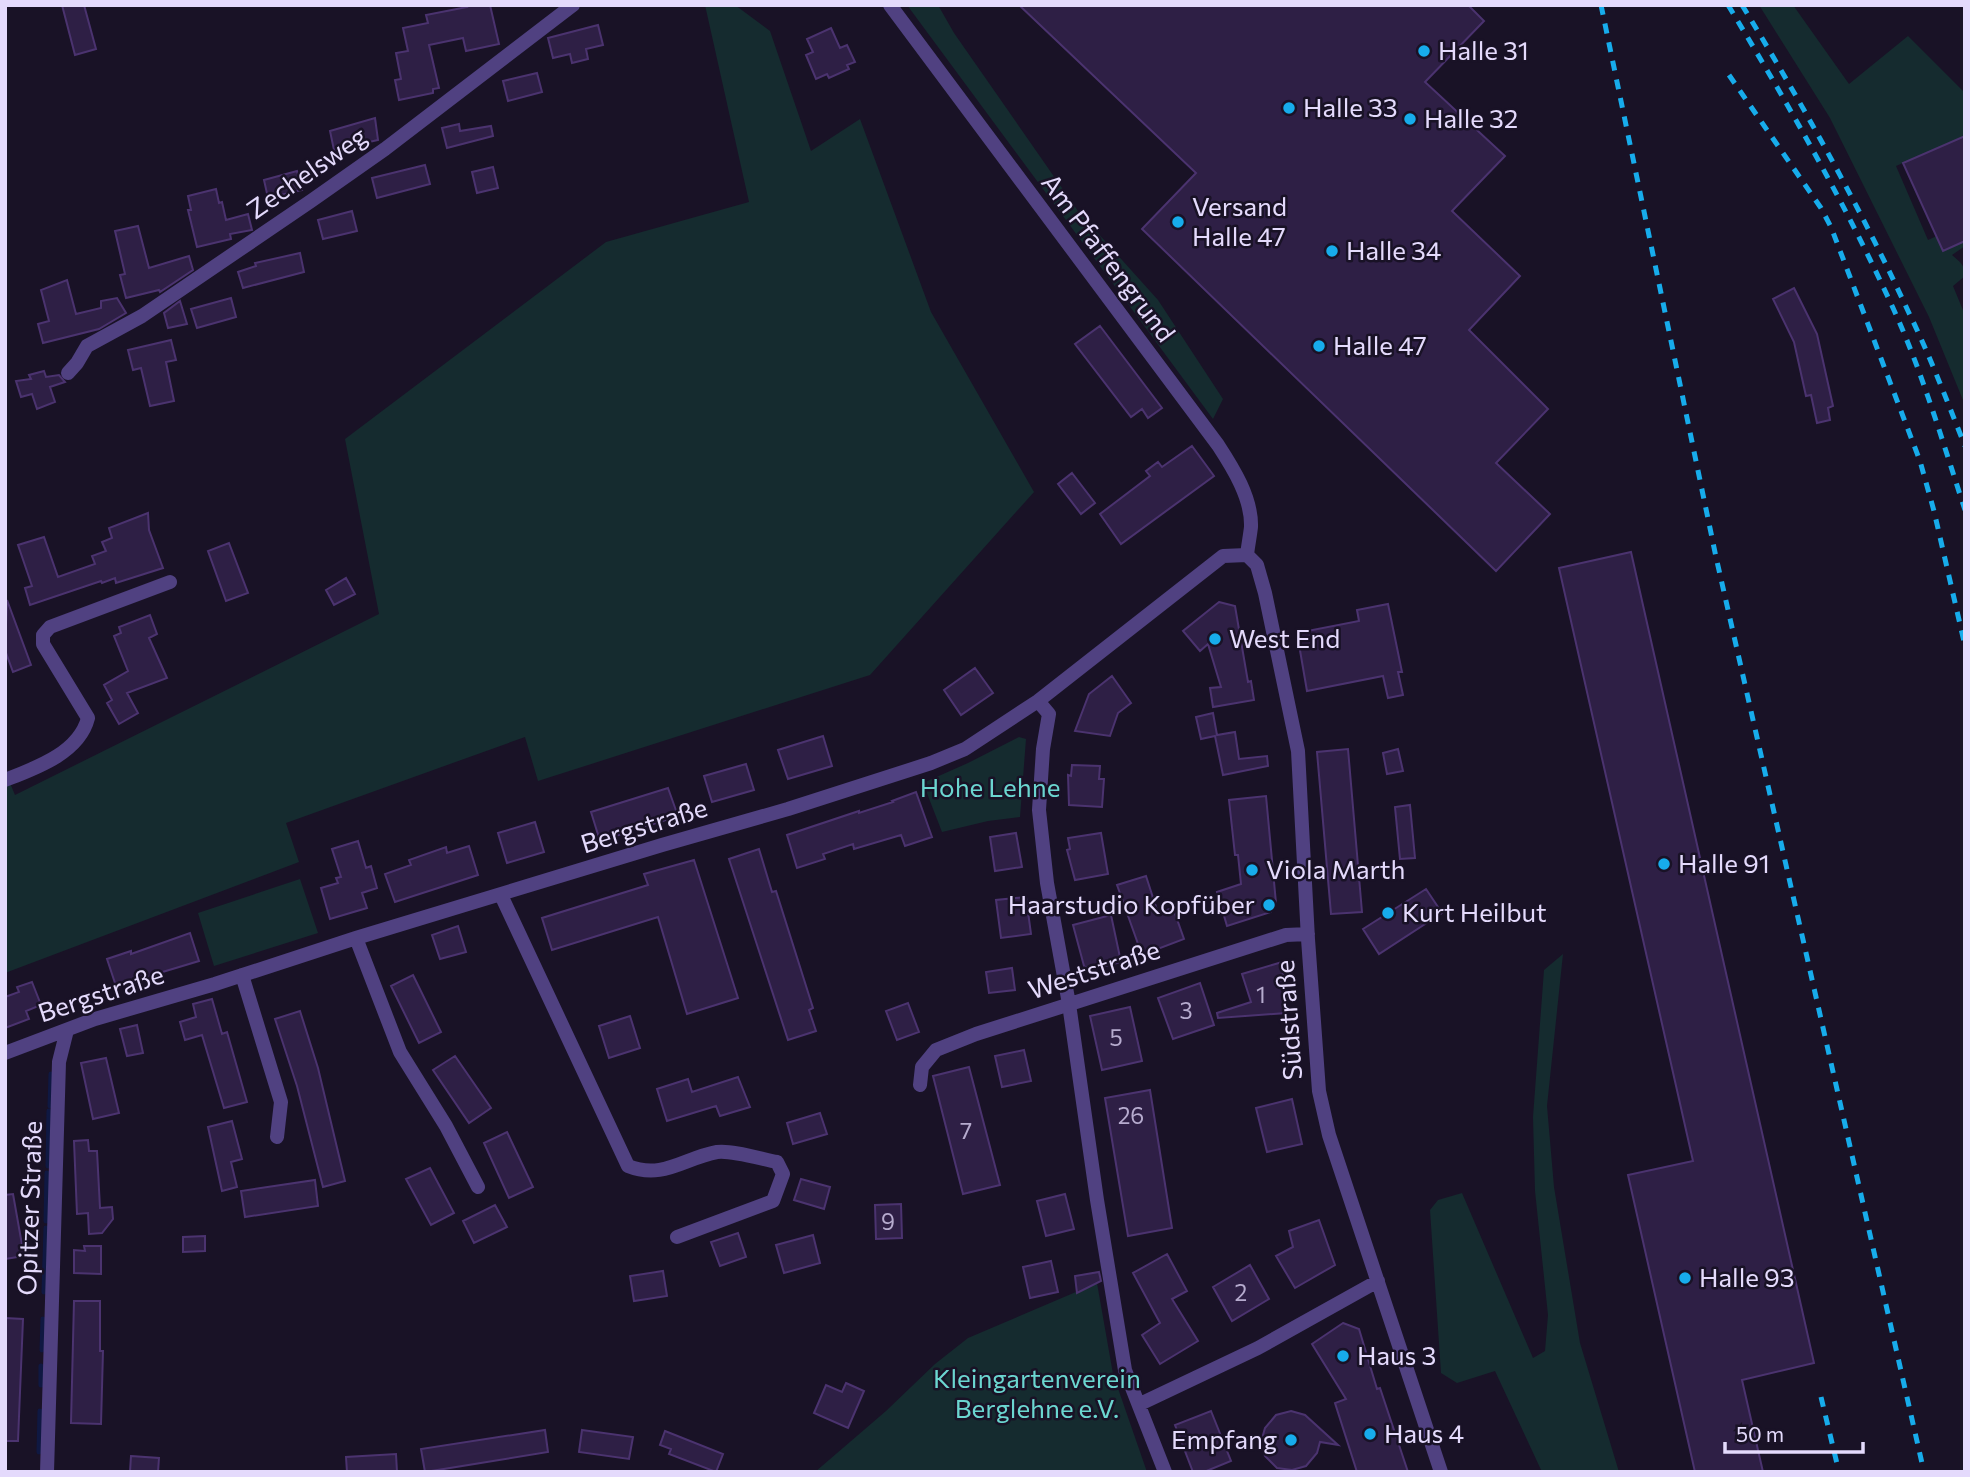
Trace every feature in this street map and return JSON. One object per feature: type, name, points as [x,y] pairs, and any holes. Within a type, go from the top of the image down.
[{"type":"street","name":"Zechelsweg","points":[[68,373],[78,363],[87,346],[161,304],[322,193],[395,141],[573,5]]},
{"type":"street","name":"Am Pfaffengrund","points":[[890,5],[1231,465],[1244,495],[1251,524],[1247,555]]},
{"type":"street","name":"Bergstraße","points":[[5,1053],[95,1018],[788,809],[931,763],[965,749],[1038,701],[1223,556],[1247,555]]},
{"type":"street","name":"Südstraße","points":[[1247,555],[1257,565],[1265,593],[1298,751],[1319,1091],[1329,1135],[1441,1472]]},
{"type":"street","points":[[5,780],[32,769],[74,745],[84,732],[88,719],[43,644],[43,635],[50,627],[170,582]]},
{"type":"street","points":[[1038,701],[1049,715],[1043,749],[1039,810],[1047,883],[1069,1004],[1097,1199],[1125,1370],[1164,1472]]},
{"type":"street","points":[[501,895],[628,1166],[642,1172],[656,1172],[719,1152],[777,1162],[783,1174],[773,1201],[677,1237]]},
{"type":"street","name":"Weststraße","points":[[920,1085],[922,1067],[936,1050],[975,1034],[1286,935],[1308,934]]},
{"type":"street","points":[[356,938],[400,1052],[446,1126],[478,1187]]},
{"type":"street","points":[[242,975],[281,1102],[277,1138]]},
{"type":"street","name":"Opitzer Straße","points":[[47,1472],[59,1062],[67,1030]]},
{"type":"street","points":[[1140,1404],[1258,1348],[1378,1281]]},
{"type":"green space","points":[[705,5],[735,5],[770,31],[811,151],[860,119],[931,312],[1034,492],[870,675],[538,781],[525,737],[286,823],[299,862],[5,973],[5,771],[15,795],[379,614],[345,439],[606,242],[749,202]]},
{"type":"green space","points":[[907,5],[938,5],[954,33],[1078,211],[1158,300],[1223,399],[1213,419]]},
{"type":"green space","points":[[1759,5],[1793,5],[1849,84],[1908,36],[1965,93],[1965,136],[1896,166],[1928,240],[1937,236],[1943,251],[1965,241],[1965,246],[1952,255],[1962,264],[1965,272],[1965,276],[1953,286],[1965,315],[1965,405],[1929,317],[1830,118]]},
{"type":"green space","name":"Hohe Lehne","points":[[1019,737],[1026,739],[1020,817],[988,821],[942,832],[923,783]]},
{"type":"green space","points":[[300,879],[318,933],[214,966],[198,913]]},
{"type":"green space","points":[[1563,954],[1547,1106],[1554,1187],[1580,1343],[1619,1472],[1542,1472],[1495,1371],[1457,1383],[1441,1373],[1430,1210],[1438,1200],[1462,1193],[1533,1358],[1545,1351],[1548,1315],[1535,1191],[1533,1117],[1544,970]]},
{"type":"green space","name":"Kleingartenverein Berglehne e.V.","points":[[1097,1283],[1113,1374],[1147,1472],[815,1472],[886,1411],[935,1364],[968,1338]]},
{"type":"building","points":[[62,5],[84,5],[96,49],[75,55]]},
{"type":"building","points":[[466,5],[490,5],[499,44],[466,51],[463,38],[429,45],[439,88],[433,89],[433,93],[399,100],[395,80],[401,79],[396,53],[408,51],[403,28],[428,23],[426,15],[467,7]]},
{"type":"building","points":[[1019,5],[1468,5],[1484,21],[1425,82],[1505,156],[1452,211],[1520,276],[1469,330],[1548,409],[1496,463],[1550,514],[1496,571],[1142,229],[1196,173]]},
{"type":"building","points":[[598,25],[603,45],[586,49],[588,59],[572,63],[570,54],[553,58],[548,38]]},
{"type":"building","points":[[831,28],[840,48],[847,45],[855,62],[847,65],[849,69],[829,78],[827,74],[816,79],[806,55],[813,52],[807,39]]},
{"type":"building","points":[[537,73],[542,92],[508,101],[503,81]]},
{"type":"building","points":[[375,118],[378,140],[334,150],[330,131]]},
{"type":"building","points":[[459,124],[460,131],[491,126],[493,136],[447,148],[442,128]]},
{"type":"building","points":[[1965,136],[1965,241],[1943,251],[1903,163]]},
{"type":"building","points":[[425,165],[430,184],[377,198],[372,178]]},
{"type":"building","points":[[493,167],[498,188],[477,193],[472,172]]},
{"type":"building","points":[[297,171],[302,190],[268,198],[264,180]]},
{"type":"building","points":[[216,189],[226,220],[248,214],[252,230],[230,234],[231,239],[197,247],[188,210],[191,210],[188,196]]},
{"type":"building","points":[[352,211],[357,231],[323,239],[318,220]]},
{"type":"building","points":[[138,226],[149,268],[189,256],[193,270],[160,292],[159,290],[126,298],[120,275],[125,274],[115,231]]},
{"type":"building","points":[[300,253],[304,272],[243,288],[238,272],[256,266],[255,263]]},
{"type":"building","points":[[67,280],[76,314],[101,308],[101,301],[117,298],[126,313],[99,329],[43,343],[38,324],[49,321],[41,290]]},
{"type":"building","points":[[1794,288],[1817,334],[1833,406],[1828,408],[1830,420],[1817,423],[1811,395],[1806,396],[1794,342],[1773,299]]},
{"type":"building","points":[[231,298],[236,317],[197,328],[191,309]]},
{"type":"building","points":[[180,301],[187,324],[168,328],[164,313]]},
{"type":"building","points":[[1100,326],[1162,408],[1148,418],[1142,409],[1131,417],[1075,344]]},
{"type":"building","points":[[171,340],[176,360],[166,362],[174,401],[150,406],[141,368],[133,370],[128,350]]},
{"type":"building","points":[[44,371],[46,377],[59,375],[65,382],[50,387],[55,402],[37,409],[32,394],[21,397],[16,381],[31,379],[29,375]]},
{"type":"building","points":[[1192,446],[1214,476],[1121,544],[1100,514],[1150,476],[1146,471],[1158,462],[1162,467]]},
{"type":"building","points":[[1072,473],[1095,503],[1081,514],[1058,484]]},
{"type":"building","points":[[148,513],[149,530],[163,568],[116,583],[115,578],[102,583],[101,581],[30,605],[25,588],[32,586],[18,545],[44,537],[58,577],[95,564],[92,556],[106,551],[102,542],[112,538],[109,528]]},
{"type":"building","points":[[229,543],[248,593],[226,601],[208,551]]},
{"type":"building","name":"Halle 91","points":[[1631,552],[1814,1363],[1742,1380],[1763,1472],[1695,1472],[1628,1175],[1693,1161],[1559,568]]},
{"type":"building","points":[[346,578],[355,594],[334,605],[326,590]]},
{"type":"building","points":[[7,600],[31,665],[13,672],[5,650]]},
{"type":"building","name":"West End","points":[[1219,602],[1235,606],[1248,682],[1251,681],[1254,700],[1213,707],[1210,688],[1221,687],[1208,644],[1200,651],[1183,631]]},
{"type":"building","points":[[1388,604],[1402,672],[1398,672],[1403,695],[1388,698],[1383,676],[1307,691],[1297,633],[1359,621],[1357,610]]},
{"type":"building","points":[[150,615],[157,634],[149,638],[167,678],[127,693],[138,713],[119,724],[107,703],[112,700],[104,685],[128,671],[114,636],[121,633],[119,627]]},
{"type":"building","points":[[975,668],[993,693],[961,715],[944,690]]},
{"type":"building","points":[[1112,676],[1131,703],[1118,713],[1110,736],[1075,731],[1089,694]]},
{"type":"building","points":[[1213,713],[1217,735],[1235,732],[1239,759],[1267,756],[1268,766],[1223,775],[1215,736],[1201,739],[1196,717]]},
{"type":"building","points":[[823,736],[832,766],[788,779],[778,750]]},
{"type":"building","points":[[1348,749],[1362,912],[1331,914],[1317,752]]},
{"type":"building","points":[[1398,749],[1403,771],[1387,774],[1383,753]]},
{"type":"building","points":[[746,764],[754,790],[712,802],[704,776]]},
{"type":"building","points":[[1072,765],[1100,766],[1099,779],[1104,779],[1102,807],[1069,805],[1068,775],[1071,776]]},
{"type":"building","points":[[668,788],[678,816],[600,841],[591,812]]},
{"type":"building","points":[[916,792],[932,837],[905,846],[901,835],[854,849],[853,844],[823,854],[825,859],[797,868],[787,835],[893,802]]},
{"type":"building","points":[[1266,796],[1276,903],[1271,912],[1227,926],[1217,892],[1241,884],[1229,800]]},
{"type":"building","points":[[1410,805],[1415,858],[1400,859],[1395,807]]},
{"type":"building","points":[[535,822],[544,852],[507,863],[498,833]]},
{"type":"building","points":[[1016,833],[1022,867],[995,871],[990,837]]},
{"type":"building","points":[[1101,833],[1108,874],[1075,880],[1067,850],[1070,849],[1068,838]]},
{"type":"building","points":[[358,841],[366,868],[371,866],[377,888],[362,893],[367,908],[330,919],[321,888],[338,883],[336,878],[341,877],[332,849]]},
{"type":"building","points":[[469,846],[478,875],[395,902],[385,874],[411,865],[409,860],[446,847],[447,853]]},
{"type":"building","points":[[759,849],[772,892],[776,891],[813,1008],[809,1010],[816,1031],[788,1040],[729,859]]},
{"type":"building","points":[[694,860],[738,998],[687,1014],[658,917],[552,950],[542,918],[648,885],[644,874]]},
{"type":"building","points":[[1146,876],[1158,913],[1173,908],[1184,939],[1142,955],[1117,885]]},
{"type":"building","points":[[1426,889],[1442,913],[1379,954],[1363,929]]},
{"type":"building","points":[[1026,897],[1031,934],[1001,938],[996,900]]},
{"type":"building","points":[[1111,915],[1121,962],[1090,970],[1084,966],[1073,925]]},
{"type":"building","points":[[458,926],[466,952],[440,959],[432,935]]},
{"type":"building","points":[[190,933],[199,961],[116,986],[107,959],[131,951],[131,954]]},
{"type":"building","points":[[1282,962],[1286,1013],[1218,1018],[1217,1013],[1251,1002],[1242,974]]},
{"type":"building","points":[[1012,968],[1015,990],[989,993],[986,972]]},
{"type":"building","points":[[413,975],[441,1032],[419,1043],[391,986]]},
{"type":"building","points":[[32,982],[41,1005],[26,1011],[29,1019],[5,1028],[5,997],[19,992],[17,987]]},
{"type":"building","points":[[1200,983],[1214,1025],[1173,1039],[1158,998]]},
{"type":"building","points":[[212,999],[222,1034],[227,1032],[247,1102],[224,1108],[202,1035],[185,1040],[180,1022],[196,1017],[193,1004]]},
{"type":"building","points":[[908,1003],[919,1032],[897,1040],[886,1011]]},
{"type":"building","points":[[1130,1007],[1142,1061],[1102,1070],[1090,1016]]},
{"type":"building","points":[[300,1011],[318,1068],[345,1181],[323,1187],[297,1086],[275,1019]]},
{"type":"building","points":[[630,1016],[640,1048],[609,1058],[599,1026]]},
{"type":"building","points":[[137,1025],[143,1053],[127,1056],[120,1029]]},
{"type":"building","points":[[1024,1050],[1031,1081],[1002,1087],[995,1056]]},
{"type":"building","points":[[455,1056],[491,1108],[469,1123],[433,1070]]},
{"type":"building","points":[[106,1058],[119,1113],[93,1119],[81,1063]]},
{"type":"building","points":[[969,1067],[1000,1185],[963,1194],[933,1076]]},
{"type":"building","points":[[738,1077],[750,1107],[720,1116],[716,1106],[667,1121],[657,1089],[688,1079],[692,1092]]},
{"type":"building","points":[[1150,1090],[1172,1228],[1128,1236],[1105,1098]]},
{"type":"building","points":[[1292,1099],[1302,1144],[1267,1152],[1256,1108]]},
{"type":"building","points":[[820,1113],[827,1134],[793,1144],[787,1123]]},
{"type":"building","points":[[232,1121],[242,1159],[231,1162],[237,1187],[222,1191],[208,1127]]},
{"type":"building","points":[[507,1132],[533,1187],[509,1198],[484,1143]]},
{"type":"building","points":[[88,1140],[89,1151],[97,1151],[100,1208],[112,1207],[113,1219],[102,1233],[89,1234],[88,1213],[77,1214],[74,1141]]},
{"type":"building","points":[[430,1168],[454,1213],[431,1225],[406,1179]]},
{"type":"building","points":[[801,1179],[830,1187],[824,1209],[794,1200]]},
{"type":"building","points":[[315,1180],[318,1206],[245,1217],[241,1191]]},
{"type":"building","points":[[13,1194],[24,1256],[5,1259],[5,1195]]},
{"type":"building","points":[[1065,1194],[1074,1229],[1046,1236],[1037,1201]]},
{"type":"building","points":[[901,1204],[902,1238],[876,1239],[875,1205]]},
{"type":"building","points":[[495,1205],[507,1227],[474,1243],[463,1221]]},
{"type":"building","points":[[1319,1220],[1335,1265],[1295,1288],[1276,1256],[1293,1247],[1289,1231]]},
{"type":"building","points":[[738,1233],[746,1257],[720,1266],[711,1242]]},
{"type":"building","points":[[813,1235],[820,1263],[784,1273],[776,1245]]},
{"type":"building","points":[[205,1236],[205,1251],[183,1252],[183,1237]]},
{"type":"building","points":[[84,1246],[101,1246],[101,1274],[74,1273],[74,1250],[85,1251]]},
{"type":"building","points":[[1167,1254],[1187,1291],[1172,1299],[1198,1341],[1160,1364],[1142,1335],[1160,1323],[1133,1273]]},
{"type":"building","points":[[1051,1261],[1058,1292],[1030,1298],[1023,1267]]},
{"type":"building","points":[[1250,1265],[1269,1299],[1232,1321],[1213,1287]]},
{"type":"building","points":[[663,1271],[667,1296],[634,1301],[630,1276]]},
{"type":"building","points":[[1099,1272],[1101,1281],[1077,1293],[1075,1276]]},
{"type":"building","points":[[74,1301],[100,1301],[100,1351],[103,1351],[101,1424],[71,1423]]},
{"type":"building","points":[[5,1318],[23,1319],[18,1441],[5,1441]]},
{"type":"building","points":[[1343,1323],[1359,1329],[1377,1389],[1380,1388],[1408,1472],[1357,1472],[1335,1403],[1346,1399],[1312,1344]]},
{"type":"building","points":[[846,1383],[864,1391],[848,1428],[814,1413],[826,1385],[842,1392]]},
{"type":"building","points":[[1211,1411],[1231,1461],[1204,1472],[1193,1472],[1175,1425]]},
{"type":"building","name":"Empfang","points":[[1291,1411],[1305,1415],[1338,1445],[1320,1442],[1317,1453],[1306,1466],[1292,1470],[1277,1468],[1265,1456],[1261,1442],[1265,1428],[1276,1415]]},
{"type":"building","points":[[545,1430],[548,1452],[425,1472],[421,1449]]},
{"type":"building","points":[[582,1430],[633,1437],[629,1459],[579,1452]]},
{"type":"building","points":[[665,1431],[723,1454],[716,1472],[669,1454],[671,1449],[660,1445]]},
{"type":"building","points":[[396,1454],[397,1472],[347,1472],[346,1457]]},
{"type":"building","points":[[131,1456],[159,1458],[158,1472],[130,1472]]},
{"type":"waterway","points":[[50,1106],[51,1074]]},
{"type":"waterway","points":[[48,1166],[49,1111]]},
{"type":"waterway","points":[[46,1221],[47,1173]]},
{"type":"waterway","points":[[44,1292],[46,1228]]},
{"type":"waterway","points":[[42,1350],[43,1319]]},
{"type":"waterway","points":[[41,1366],[41,1385]]},
{"type":"waterway","points":[[39,1452],[40,1411]]},
{"type":"railway","points":[[1601,5],[1716,557],[1924,1472]]},
{"type":"railway","points":[[1728,5],[1818,159],[1879,278],[1917,366],[1965,510]]},
{"type":"railway","points":[[1742,5],[1809,118],[1871,234],[1924,346],[1965,446]]},
{"type":"railway","points":[[1729,75],[1821,208],[1831,227],[1920,461],[1965,646]]},
{"type":"railway","points":[[1821,1397],[1839,1472]]},
{"type":"place","name":"Halle 31","points":[[1424,51]]},
{"type":"place","name":"Halle 33","points":[[1289,108]]},
{"type":"place","name":"Halle 32","points":[[1410,119]]},
{"type":"place","name":"Versand Halle 47","points":[[1178,222]]},
{"type":"place","name":"Halle 34","points":[[1332,251]]},
{"type":"place","name":"Halle 47","points":[[1319,346]]},
{"type":"place","name":"West End","points":[[1215,639]]},
{"type":"place","name":"Halle 91","points":[[1664,864]]},
{"type":"place","name":"Viola Marth","points":[[1252,870]]},
{"type":"place","name":"Haarstudio Kopfüber","points":[[1269,905]]},
{"type":"place","name":"Kurt Heilbut","points":[[1388,913]]},
{"type":"place","name":"Halle 93","points":[[1685,1278]]},
{"type":"place","name":"Haus 3","points":[[1343,1356]]},
{"type":"place","name":"Haus 4","points":[[1370,1434]]},
{"type":"place","name":"Empfang","points":[[1291,1440]]}]
